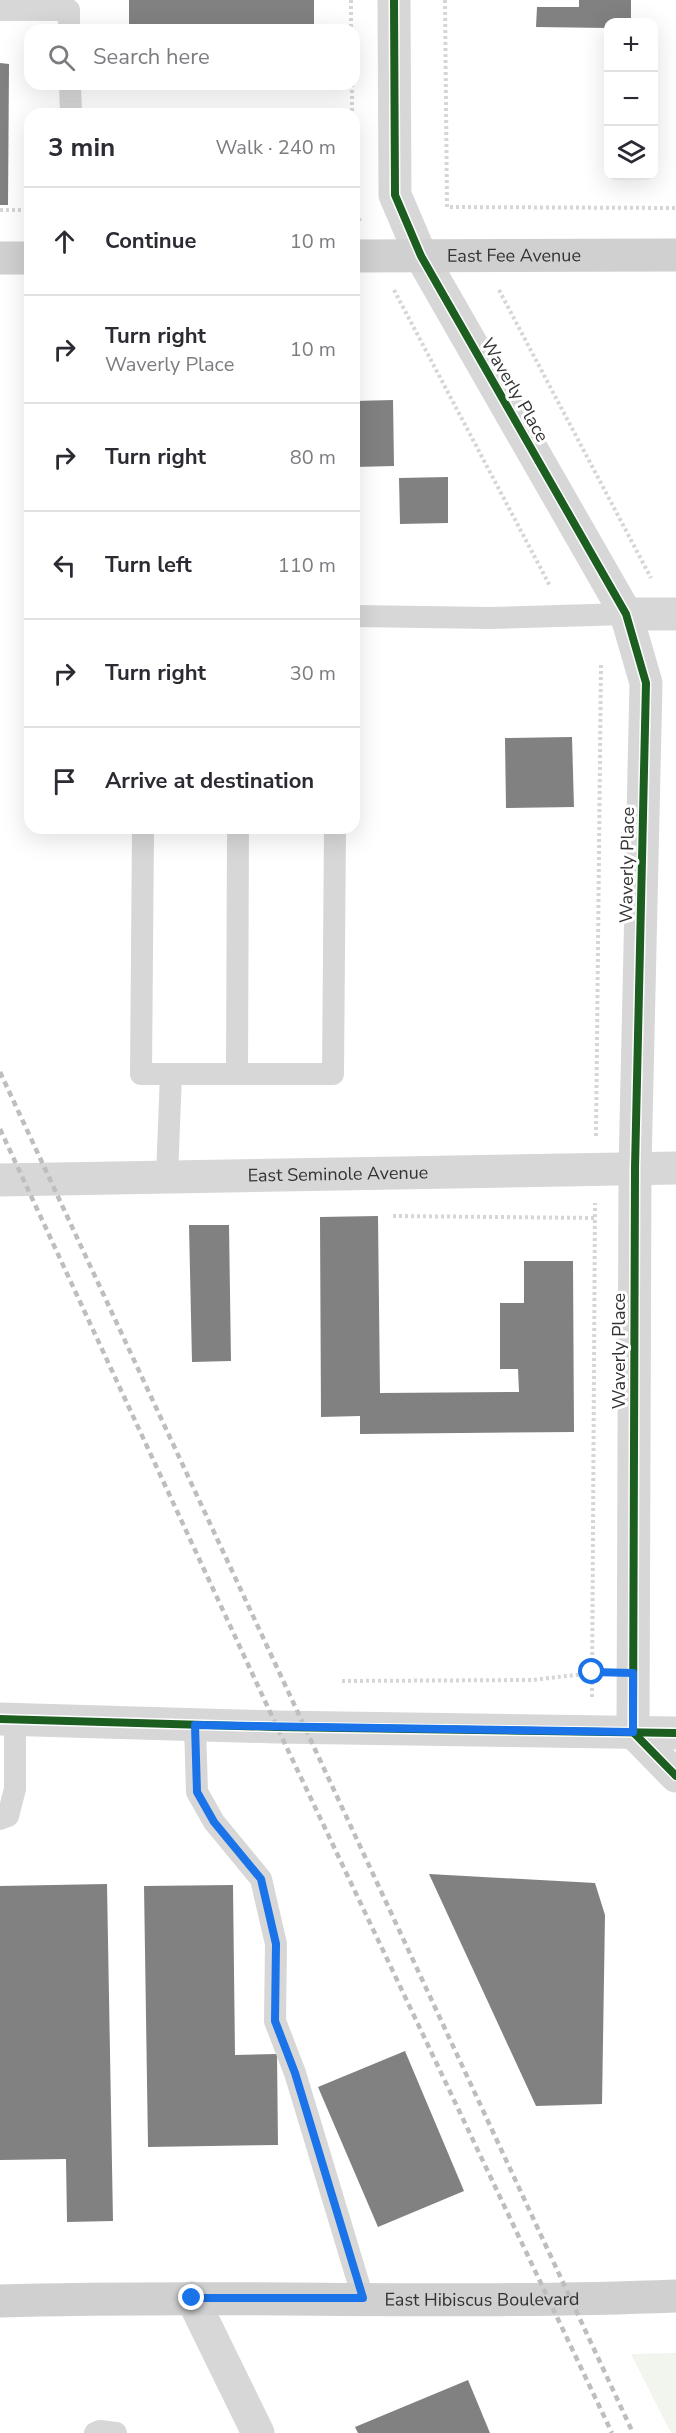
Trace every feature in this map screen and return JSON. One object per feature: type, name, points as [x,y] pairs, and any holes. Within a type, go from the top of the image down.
[{"type":"street","name":"Waverly Place","points":[[394,0],[395,195],[421,256],[626,614],[646,683],[635,1168],[633,1732]]},
{"type":"street","name":"East Fee Avenue","points":[[366,256],[676,255]]},
{"type":"street","points":[[0,258],[24,258]]},
{"type":"street","points":[[626,614],[673,614]]},
{"type":"street","name":"East Seminole Avenue","points":[[0,1180],[676,1168]]},
{"type":"street","points":[[8,1719],[195,1725],[676,1733]]},
{"type":"street","points":[[633,1732],[676,1776]]},
{"type":"street","name":"East Hibiscus Boulevard","points":[[0,2301],[192,2298],[570,2300],[676,2296]]},
{"type":"street","points":[[192,2298],[258,2433]]},
{"type":"lane","points":[[0,10],[69,10],[69,24]]},
{"type":"lane","points":[[70,90],[70,108]]},
{"type":"lane","points":[[360,616],[490,618],[626,614]]},
{"type":"lane","points":[[143,834],[141,1074],[333,1074],[335,834]]},
{"type":"lane","points":[[237,1073],[238,834]]},
{"type":"lane","points":[[167,1176],[171,1074]]},
{"type":"lane","points":[[0,1820],[8,1816],[15,1789],[8,1719]]},
{"type":"lane","points":[[195,1725],[197,1792],[214,1822],[261,1879],[276,1944],[275,2021],[295,2073],[363,2298]]},
{"type":"lane","points":[[95,2433],[100,2431],[116,2433]]},
{"type":"path","points":[[351,0],[351,24]]},
{"type":"path","points":[[445,0],[447,207],[676,208]]},
{"type":"path","points":[[352,90],[352,108]]},
{"type":"path","points":[[0,210],[24,210]]},
{"type":"path","points":[[360,232],[366,256],[566,615]]},
{"type":"path","points":[[481,256],[673,614]]},
{"type":"path","points":[[393,1216],[635,1218]]},
{"type":"path","points":[[342,1681],[532,1680],[592,1672],[633,1673]]},
{"type":"shaded area","points":[[676,2353],[676,2433],[671,2433],[631,2354]]},
{"type":"building","points":[[129,0],[314,0],[314,24],[129,24]]},
{"type":"building","points":[[579,0],[631,0],[631,18],[604,18],[604,28],[536,27],[537,7],[579,7]]},
{"type":"building","points":[[0,63],[9,64],[8,205],[0,205]]},
{"type":"building","points":[[393,400],[394,466],[360,467],[360,401]]},
{"type":"building","points":[[448,477],[448,523],[400,524],[399,478]]},
{"type":"building","points":[[572,737],[574,807],[506,808],[505,738]]},
{"type":"building","points":[[378,1216],[380,1393],[519,1392],[518,1369],[500,1369],[500,1303],[524,1303],[524,1261],[573,1261],[574,1432],[360,1434],[360,1416],[321,1417],[320,1217]]},
{"type":"building","points":[[189,1225],[229,1225],[231,1361],[192,1362]]},
{"type":"building","points":[[429,1874],[595,1883],[605,1915],[602,2104],[536,2106]]},
{"type":"building","points":[[107,1884],[113,2221],[67,2222],[66,2159],[0,2160],[0,1886]]},
{"type":"building","points":[[233,1885],[235,2055],[277,2054],[278,2145],[148,2147],[144,1886]]},
{"type":"building","points":[[405,2051],[464,2191],[378,2227],[318,2087]]},
{"type":"building","points":[[468,2380],[490,2433],[358,2433],[355,2427]]},
{"type":"railway","points":[[0,1072],[633,2433]]},
{"type":"railway","points":[[0,1129],[277,1727],[612,2433]]},
{"type":"cycle path","points":[[394,0],[395,195],[421,256],[626,614],[646,683],[635,1168],[633,1732],[676,1776]]},
{"type":"cycle path","points":[[0,1719],[277,1727],[676,1733]]},
{"type":"route","points":[[192,2298],[363,2298],[295,2073],[275,2021],[276,1944],[261,1879],[214,1822],[197,1792],[195,1725],[633,1732],[633,1673],[592,1672]]}]
